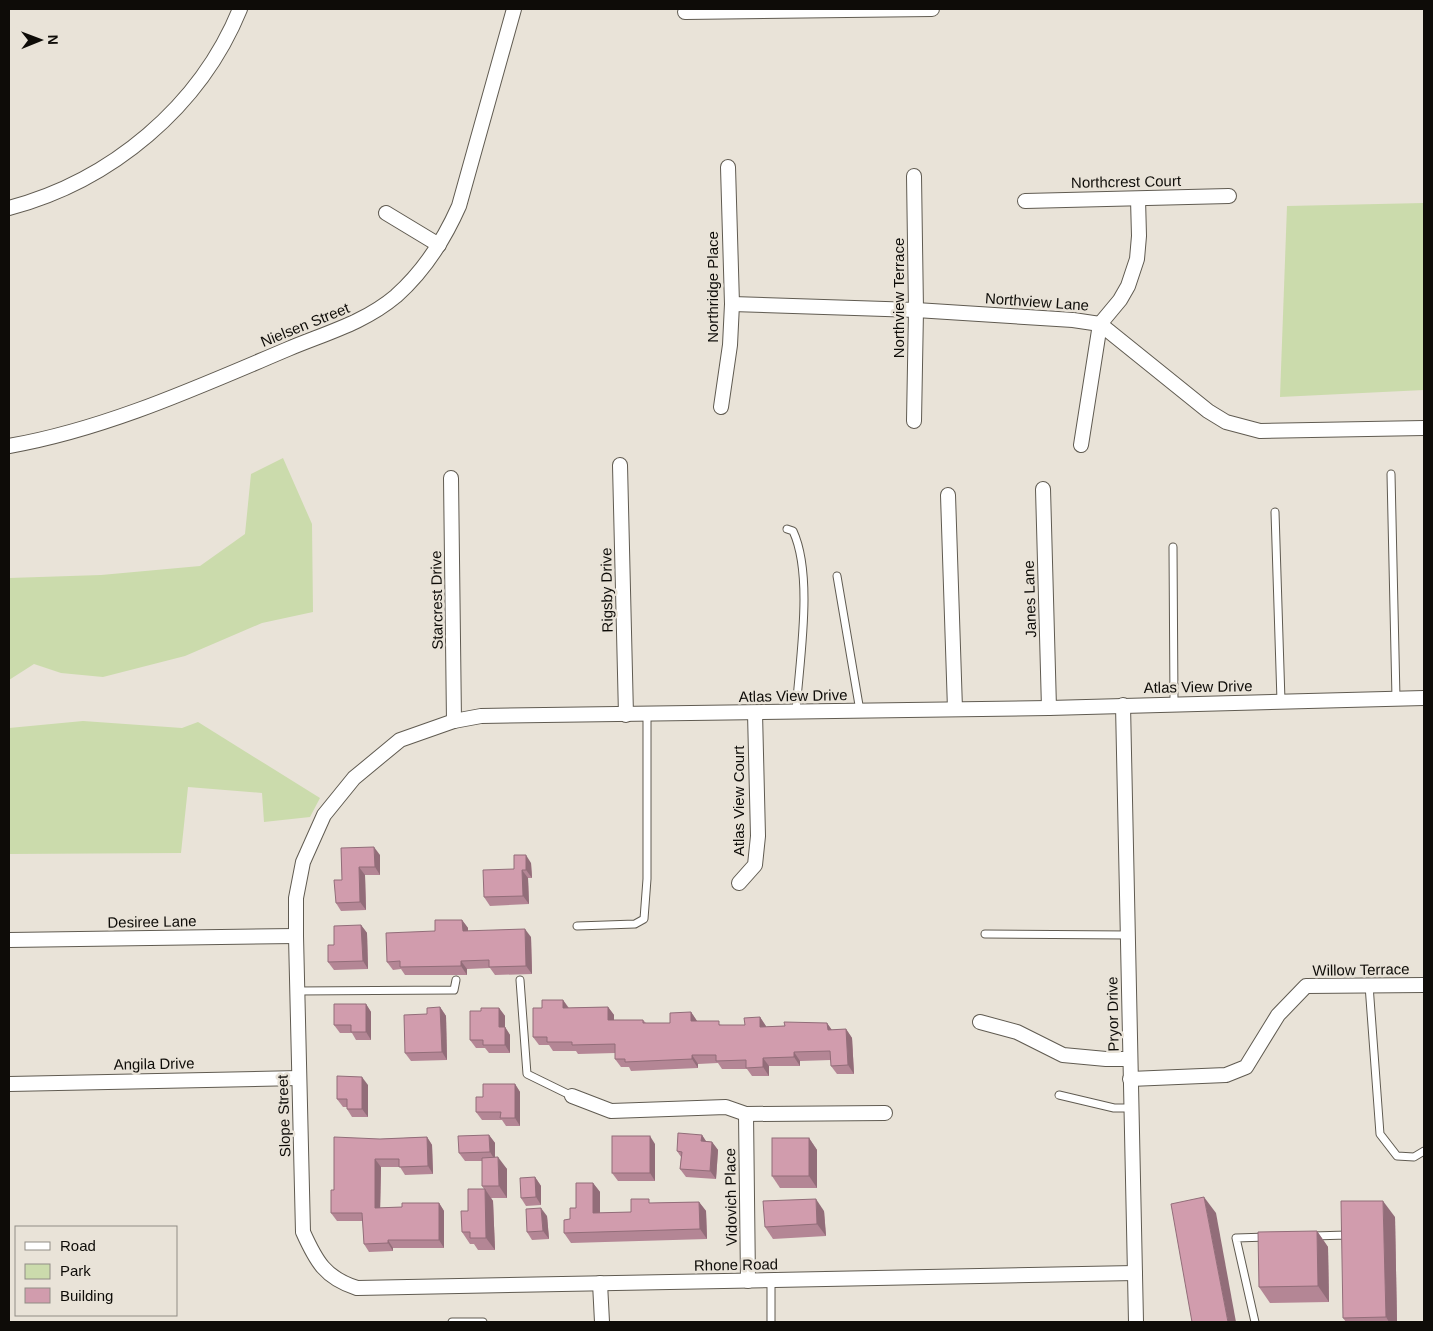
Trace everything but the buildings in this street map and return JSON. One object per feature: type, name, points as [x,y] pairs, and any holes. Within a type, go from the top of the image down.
[{"type":"street","points":[[9,208],[72,185],[136,145],[170,114],[195,86],[225,39],[240,9]]},
{"type":"street","name":"Nielsen Street","points":[[9,446],[47,438],[163,402],[314,338],[342,329],[396,296],[427,264],[459,206],[514,9]]},
{"type":"street","points":[[685,12],[932,9]]},
{"type":"street","name":"Northridge Place","points":[[721,407],[730,346],[732,304],[728,167]]},
{"type":"street","name":"Northview Terrace","points":[[914,176],[916,310],[914,421]]},
{"type":"street","name":"Northcrest Court","points":[[1025,200],[1229,196]]},
{"type":"street","points":[[1081,446],[1100,324],[1120,300],[1134,271],[1140,236],[1138,199]]},
{"type":"street","points":[[386,213],[439,245]]},
{"type":"street","name":"Northview Lane","points":[[732,304],[916,310],[1073,320],[1100,324],[1208,411],[1226,422],[1260,431],[1424,428]]},
{"type":"street","name":"Rigsby Drive","points":[[620,465],[626,715]]},
{"type":"street","name":"Starcrest Drive","points":[[451,478],[454,721]]},
{"type":"street","name":"Janes Lane","points":[[1043,489],[1049,708]]},
{"type":"street","points":[[948,494],[955,709]]},
{"type":"street","name":"Atlas View Drive","points":[[296,936],[296,898],[303,862],[324,815],[354,778],[400,740],[454,721],[481,716],[1049,708],[1174,703],[1424,698]]},
{"type":"street","name":"Pryor Drive","points":[[1123,705],[1136,1322]]},
{"type":"street","name":"Atlas View Court","points":[[739,884],[755,865],[758,836],[755,713]]},
{"type":"street","name":"Desiree Lane","points":[[9,940],[296,936]]},
{"type":"street","name":"Slope Street","points":[[296,936],[304,1232],[314,1259],[339,1282]]},
{"type":"street","name":"Willow Terrace","points":[[1130,1079],[1226,1075],[1246,1067],[1278,1015],[1306,986],[1424,985]]},
{"type":"street","points":[[980,1022],[1017,1032],[1064,1055],[1130,1059]]},
{"type":"street","name":"Angila Drive","points":[[9,1084],[299,1078]]},
{"type":"street","points":[[572,1096],[611,1111],[726,1107],[746,1114],[885,1113]]},
{"type":"street","name":"Vidovich Place","points":[[746,1114],[748,1281]]},
{"type":"street","name":"Rhone Road","points":[[339,1282],[357,1288],[1135,1274]]},
{"type":"street","points":[[600,1283],[602,1322]]},
{"type":"lane","points":[[1391,474],[1396,698]]},
{"type":"lane","points":[[1276,512],[1280,701]]},
{"type":"lane","points":[[787,529],[793,531],[798,542],[802,579],[802,658],[798,673],[796,712]]},
{"type":"lane","points":[[1173,547],[1174,703]]},
{"type":"lane","points":[[837,576],[860,711]]},
{"type":"lane","points":[[577,926],[634,924],[644,920],[647,879],[647,715]]},
{"type":"lane","points":[[985,934],[1128,936]]},
{"type":"lane","points":[[296,991],[454,990],[456,980]]},
{"type":"lane","points":[[520,980],[527,1074],[572,1096]]},
{"type":"lane","points":[[1369,985],[1380,1134],[1397,1156],[1414,1157],[1424,1151]]},
{"type":"lane","points":[[1059,1095],[1114,1108],[1131,1108]]},
{"type":"lane","points":[[1301,1236],[1348,1235],[1348,1245]]},
{"type":"lane","points":[[1254,1322],[1236,1238],[1273,1237]]},
{"type":"lane","points":[[771,1280],[771,1322]]},
{"type":"lane","points":[[452,1322],[483,1322]]},
{"type":"green space","points":[[1424,203],[1424,390],[1280,397],[1287,206]]},
{"type":"green space","points":[[283,458],[312,524],[313,612],[262,623],[185,656],[103,677],[61,673],[34,664],[9,680],[9,578],[101,575],[200,566],[245,534],[251,474]]},
{"type":"green space","points":[[83,721],[182,728],[198,722],[320,798],[310,817],[264,822],[262,793],[188,787],[181,853],[9,854],[9,728]]}]
